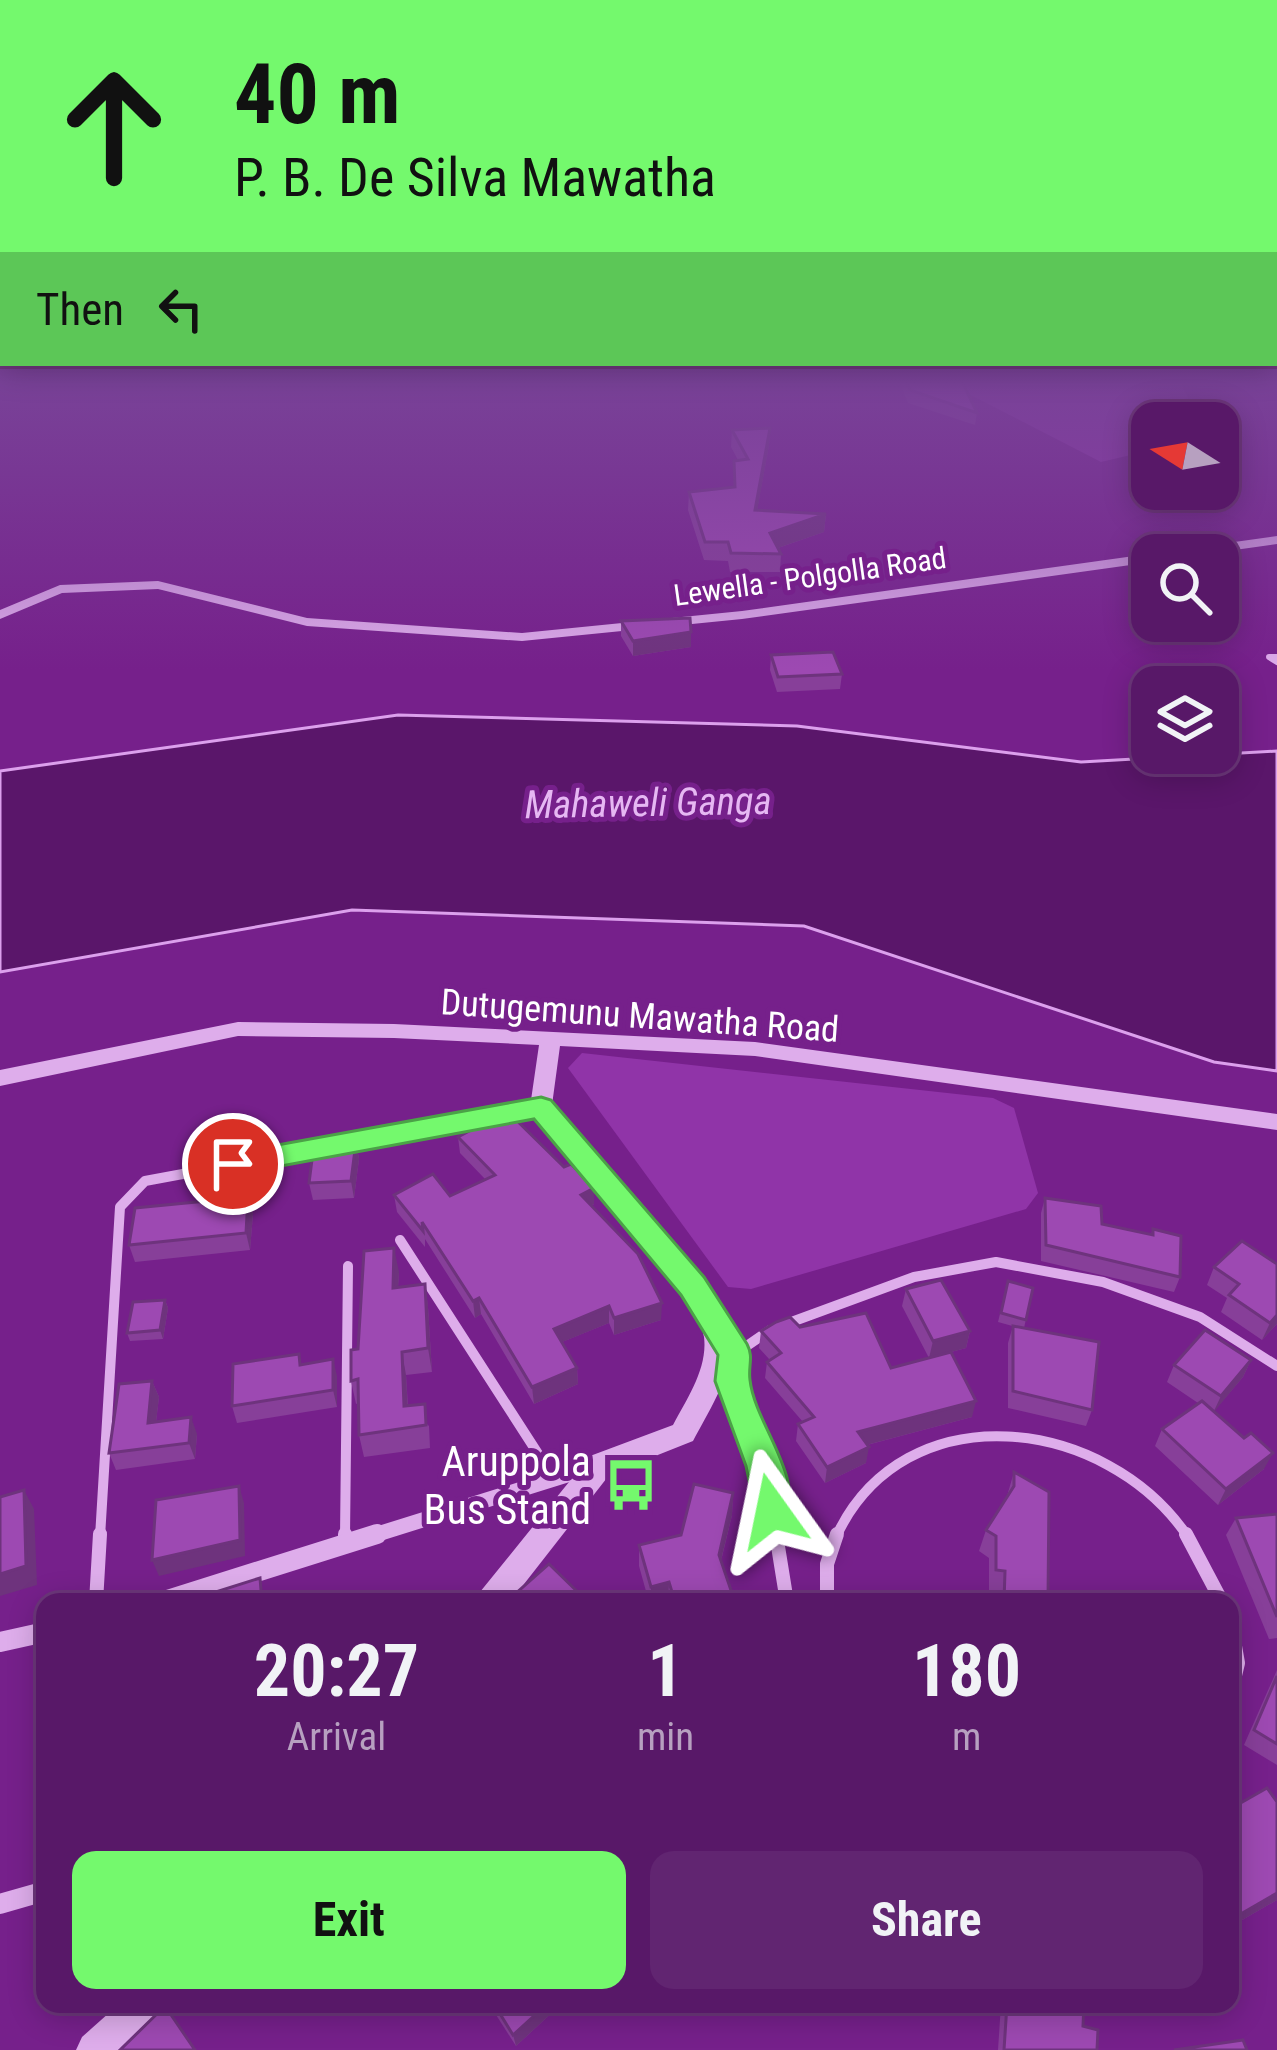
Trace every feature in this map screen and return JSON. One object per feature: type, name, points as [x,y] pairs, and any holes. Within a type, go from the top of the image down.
[{"type":"street","name":"Lewella - Polgolla Road","points":[[0,615],[60,589],[158,585],[307,622],[522,637],[742,615],[1277,540]]},
{"type":"street","name":"Dutugemunu Mawatha Road","points":[[0,1078],[238,1029],[755,1049],[1277,1121]]},
{"type":"street","points":[[191,1593],[600,1465],[683,1433],[726,1343],[692,1286],[541,1107],[550,1040]]},
{"type":"street","points":[[498,1593],[600,1465]]},
{"type":"street","points":[[0,1642],[36,1634]]},
{"type":"street","points":[[0,1904],[36,1894]]},
{"type":"street","points":[[95,2050],[136,2013]]},
{"type":"lane","points":[[97,1593],[120,1208],[145,1181],[541,1107]]},
{"type":"lane","points":[[400,1240],[553,1477]]},
{"type":"lane","points":[[785,1593],[764,1466],[732,1381],[726,1343],[914,1277],[996,1262],[1103,1282],[1201,1317],[1277,1366]]},
{"type":"lane","points":[[345,1546],[348,1266]]},
{"type":"lane","points":[[825,1593],[823,1581],[831,1542],[870,1478],[898,1457],[970,1433],[1010,1433],[1090,1456],[1163,1505],[1192,1539],[1218,1593]]},
{"type":"shaded area","points":[[582,1053],[993,1098],[1014,1108],[1038,1193],[1026,1209],[751,1289],[728,1287],[568,1068]]},
{"type":"water","name":"Mahaweli Ganga","points":[[398,715],[797,726],[1081,762],[1131,759],[1131,774],[1239,774],[1239,753],[1277,751],[1277,1071],[1214,1062],[804,926],[352,910],[0,972],[0,771]]},
{"type":"building","points":[[735,479],[761,479],[755,510],[826,514],[770,533],[781,554],[731,553],[728,542],[705,542],[689,492],[735,487]]},
{"type":"building","points":[[690,618],[691,632],[633,641],[621,621]]},
{"type":"building","points":[[833,652],[842,674],[778,677],[771,655]]},
{"type":"building","points":[[507,1111],[564,1167],[571,1164],[594,1188],[581,1195],[638,1254],[662,1303],[614,1318],[609,1306],[554,1329],[577,1368],[532,1387],[479,1298],[473,1301],[422,1222],[423,1231],[394,1195],[433,1174],[450,1196],[495,1175],[458,1137]]},
{"type":"building","points":[[356,1142],[351,1181],[309,1183],[314,1144]]},
{"type":"building","points":[[248,1197],[246,1233],[129,1245],[135,1208]]},
{"type":"building","points":[[1045,1198],[1101,1206],[1102,1224],[1181,1236],[1180,1277],[1046,1245]]},
{"type":"building","points":[[1242,1241],[1277,1264],[1277,1315],[1270,1323],[1229,1295],[1239,1284],[1214,1267]]},
{"type":"building","points":[[394,1248],[393,1288],[425,1284],[428,1348],[402,1352],[404,1406],[425,1404],[426,1425],[359,1435],[358,1379],[351,1381],[351,1350],[358,1349],[364,1251]]},
{"type":"building","points":[[941,1280],[970,1331],[933,1341],[906,1289]]},
{"type":"building","points":[[1008,1281],[1033,1288],[1026,1320],[1001,1313]]},
{"type":"building","points":[[165,1300],[160,1330],[127,1333],[133,1302]]},
{"type":"building","points":[[866,1313],[891,1368],[951,1352],[976,1401],[858,1432],[869,1447],[827,1467],[798,1424],[814,1417],[767,1362],[781,1353],[761,1331],[790,1317],[800,1327]]},
{"type":"building","points":[[1013,1326],[1099,1342],[1092,1410],[1013,1391]]},
{"type":"building","points":[[1205,1330],[1251,1360],[1221,1396],[1174,1365]]},
{"type":"building","points":[[299,1354],[300,1365],[333,1359],[333,1390],[232,1406],[233,1364]]},
{"type":"building","points":[[152,1381],[148,1423],[191,1417],[189,1443],[109,1453],[119,1384]]},
{"type":"building","points":[[1202,1401],[1244,1438],[1251,1433],[1273,1453],[1226,1489],[1162,1429]]},
{"type":"building","points":[[1014,1472],[1049,1492],[1048,1593],[1004,1593],[1005,1571],[996,1570],[996,1536],[986,1530],[1014,1486]]},
{"type":"building","points":[[694,1484],[733,1493],[719,1555],[732,1593],[672,1593],[669,1582],[651,1587],[639,1545],[681,1535]]},
{"type":"building","points":[[239,1486],[240,1540],[152,1560],[156,1500]]},
{"type":"building","points":[[24,1490],[26,1566],[0,1574],[0,1497]]},
{"type":"building","points":[[1277,1514],[1277,1617],[1236,1518]]},
{"type":"building","points":[[549,1564],[579,1593],[516,1593]]},
{"type":"building","points":[[260,1578],[261,1593],[212,1593]]},
{"type":"building","points":[[1277,1676],[1277,1744],[1254,1730]]},
{"type":"building","points":[[1267,1788],[1277,1802],[1277,1893],[1239,1915],[1239,1804]]},
{"type":"building","points":[[158,2013],[170,2013],[195,2050],[120,2050]]},
{"type":"building","points":[[500,2013],[537,2013],[513,2035]]},
{"type":"building","points":[[1006,2013],[1084,2013],[1083,2026],[1098,2030],[1097,2050],[1004,2050]]},
{"type":"building","points":[[1243,2040],[1247,2050],[1174,2050]]},
{"type":"place","name":"Aruppola Bus Stand","points":[[631,1485]]},
{"type":"route","points":[[233,1164],[541,1107],[692,1286],[735,1354],[732,1381],[764,1466],[772,1511]]}]
